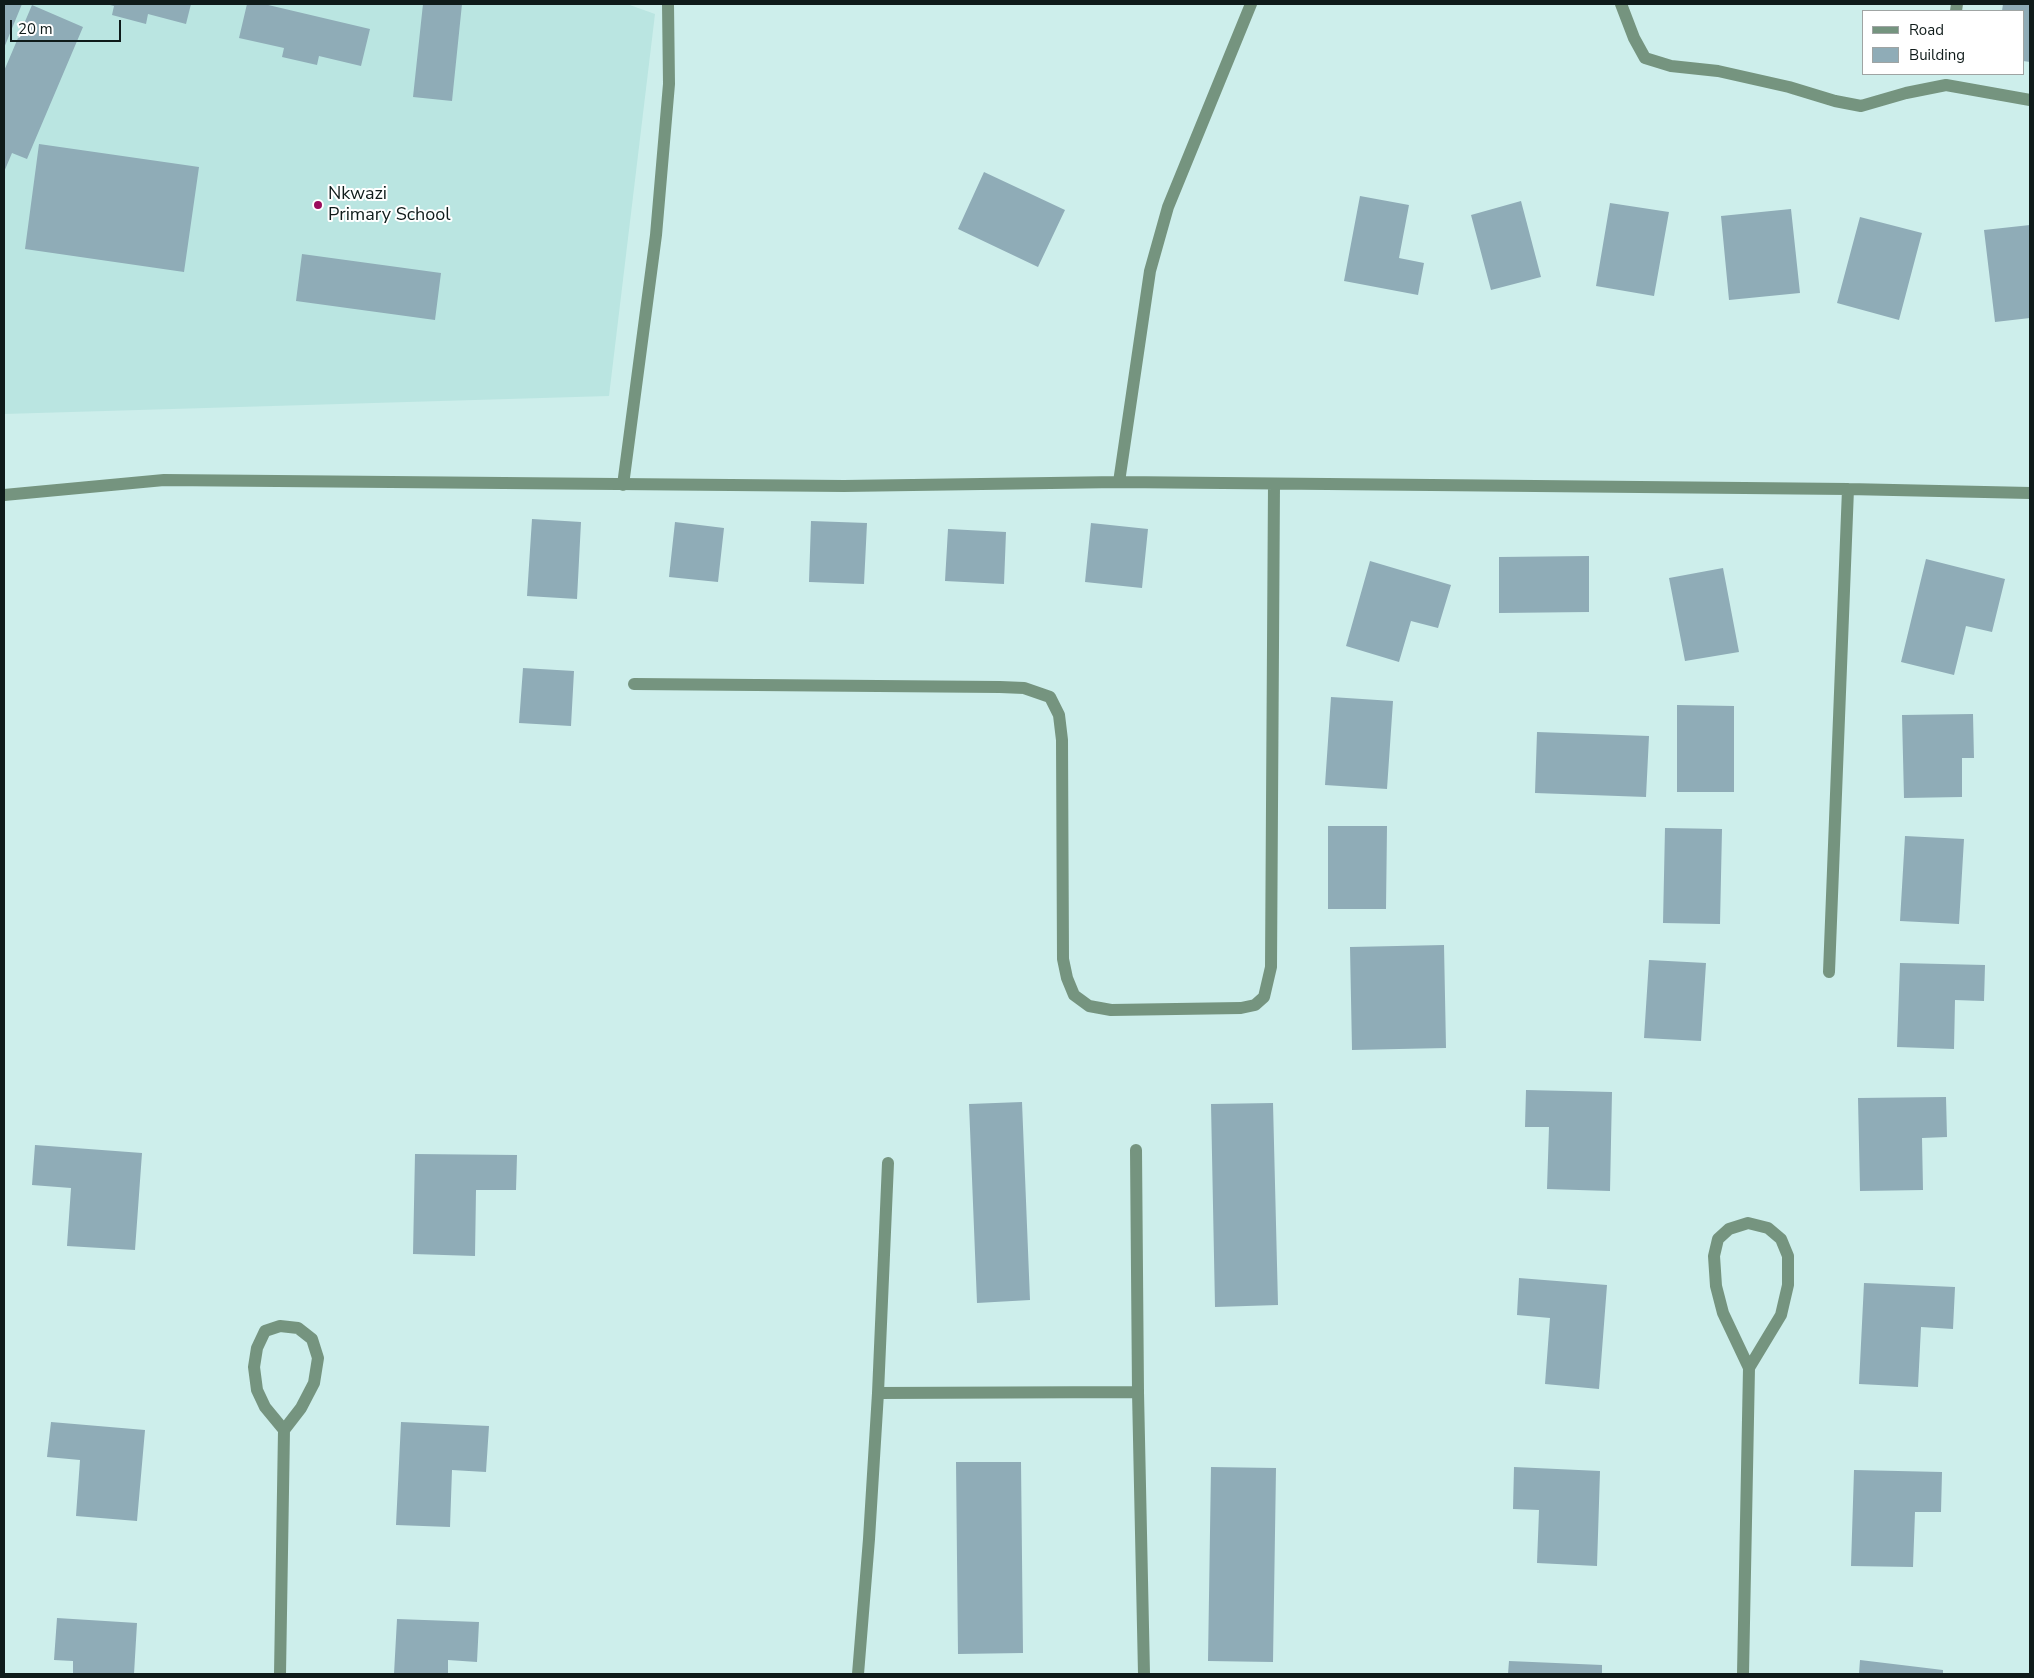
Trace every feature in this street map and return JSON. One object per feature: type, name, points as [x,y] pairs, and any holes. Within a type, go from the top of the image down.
[{"type":"street","points":[[623,484],[656,235],[669,84],[668,4]]},
{"type":"street","points":[[1119,482],[1150,271],[1168,207],[1251,4]]},
{"type":"street","points":[[1621,4],[1634,38],[1645,58],[1671,66],[1736,75],[1789,86],[1836,101],[1862,106],[1947,79],[2030,100]]},
{"type":"street","points":[[4,495],[164,480],[844,486],[1119,482],[1848,489],[2030,493]]},
{"type":"street","points":[[634,684],[1000,687],[1024,688],[1050,697],[1059,715],[1062,740],[1063,959],[1067,978],[1074,994],[1089,1006],[1111,1010],[1241,1008],[1255,1006],[1264,997],[1271,967],[1274,484]]},
{"type":"street","points":[[1830,972],[1848,489]]},
{"type":"street","points":[[1136,1150],[1138,1392],[1144,1674]]},
{"type":"street","points":[[858,1674],[878,1394],[888,1163]]},
{"type":"street","points":[[1743,1674],[1749,1368],[1723,1313],[1716,1286],[1714,1256],[1718,1239],[1729,1229],[1748,1223],[1768,1228],[1782,1239],[1788,1256],[1788,1285],[1781,1315],[1749,1368]]},
{"type":"street","points":[[280,1674],[284,1430],[301,1408],[314,1383],[318,1358],[312,1338],[298,1328],[280,1326],[265,1331],[257,1348],[254,1367],[257,1390],[265,1408],[284,1430]]},
{"type":"street","points":[[878,1394],[1138,1392]]},
{"type":"shaded area","name":"Nkwazi Primary School","points":[[4,4],[627,4],[655,14],[609,396],[4,414]]},
{"type":"building","points":[[4,4],[22,4],[4,48]]},
{"type":"building","points":[[106,4],[191,4],[186,24],[148,14],[146,24],[112,15],[114,6]]},
{"type":"building","points":[[247,4],[264,4],[370,29],[361,66],[319,56],[317,65],[282,57],[284,48],[239,38]]},
{"type":"building","points":[[423,4],[462,4],[452,101],[413,97]]},
{"type":"building","points":[[2003,4],[2030,4],[2030,62],[2024,61],[2024,10],[2002,10]]},
{"type":"building","points":[[32,5],[83,27],[27,159],[12,153],[4,172],[4,71]]},
{"type":"building","points":[[39,144],[199,167],[184,272],[25,249]]},
{"type":"building","points":[[984,172],[1065,210],[1038,267],[958,229]]},
{"type":"building","points":[[1360,196],[1409,205],[1399,258],[1424,263],[1418,295],[1344,281]]},
{"type":"building","points":[[1521,201],[1541,277],[1491,290],[1471,215]]},
{"type":"building","points":[[1610,203],[1669,212],[1654,296],[1596,286]]},
{"type":"building","points":[[1791,209],[1800,293],[1729,300],[1721,216]]},
{"type":"building","points":[[1860,217],[1922,233],[1899,320],[1837,303]]},
{"type":"building","points":[[2030,225],[2030,318],[1995,322],[1984,230]]},
{"type":"building","points":[[302,254],[441,273],[435,320],[296,301]]},
{"type":"building","points":[[532,519],[581,522],[577,599],[527,596]]},
{"type":"building","points":[[811,521],[867,523],[864,584],[809,582]]},
{"type":"building","points":[[675,522],[724,528],[718,582],[669,577]]},
{"type":"building","points":[[1091,523],[1148,529],[1142,588],[1085,582]]},
{"type":"building","points":[[948,529],[1006,532],[1004,584],[945,581]]},
{"type":"building","points":[[1589,556],[1589,612],[1499,613],[1499,557]]},
{"type":"building","points":[[1926,559],[2005,579],[1992,632],[1966,626],[1954,675],[1901,662]]},
{"type":"building","points":[[1370,561],[1451,585],[1438,628],[1411,621],[1399,662],[1346,646]]},
{"type":"building","points":[[1723,568],[1739,652],[1685,661],[1669,578]]},
{"type":"building","points":[[523,668],[574,671],[571,726],[519,723]]},
{"type":"building","points":[[1331,697],[1393,701],[1387,789],[1325,785]]},
{"type":"building","points":[[1677,705],[1734,706],[1734,792],[1677,792]]},
{"type":"building","points":[[1973,714],[1974,758],[1962,758],[1962,797],[1904,798],[1902,715]]},
{"type":"building","points":[[1537,732],[1649,736],[1646,797],[1535,793]]},
{"type":"building","points":[[1328,826],[1387,826],[1386,909],[1328,909]]},
{"type":"building","points":[[1665,828],[1722,829],[1720,924],[1663,923]]},
{"type":"building","points":[[1905,836],[1964,839],[1959,924],[1900,921]]},
{"type":"building","points":[[1444,945],[1446,1048],[1352,1050],[1350,947]]},
{"type":"building","points":[[1649,960],[1706,963],[1701,1041],[1644,1038]]},
{"type":"building","points":[[1900,963],[1985,965],[1984,1001],[1955,1000],[1954,1049],[1897,1047]]},
{"type":"building","points":[[1526,1090],[1612,1092],[1610,1191],[1547,1189],[1549,1127],[1525,1127]]},
{"type":"building","points":[[1946,1097],[1947,1137],[1922,1138],[1923,1190],[1860,1191],[1858,1098]]},
{"type":"building","points":[[1022,1102],[1030,1300],[977,1303],[969,1104]]},
{"type":"building","points":[[1273,1103],[1278,1305],[1215,1307],[1211,1104]]},
{"type":"building","points":[[35,1145],[142,1153],[135,1250],[67,1246],[71,1188],[32,1185]]},
{"type":"building","points":[[415,1154],[517,1155],[516,1190],[476,1190],[475,1256],[413,1254]]},
{"type":"building","points":[[1519,1278],[1607,1285],[1599,1389],[1545,1384],[1550,1318],[1517,1315]]},
{"type":"building","points":[[1864,1283],[1955,1287],[1953,1329],[1921,1327],[1918,1387],[1859,1384]]},
{"type":"building","points":[[51,1422],[145,1430],[137,1521],[76,1516],[80,1460],[47,1457]]},
{"type":"building","points":[[401,1422],[489,1426],[486,1472],[452,1470],[450,1527],[396,1525]]},
{"type":"building","points":[[956,1462],[1021,1462],[1023,1653],[958,1654]]},
{"type":"building","points":[[1211,1467],[1276,1468],[1273,1662],[1208,1661]]},
{"type":"building","points":[[1514,1467],[1600,1471],[1597,1566],[1537,1563],[1539,1510],[1513,1509]]},
{"type":"building","points":[[1854,1470],[1942,1472],[1941,1512],[1915,1512],[1913,1567],[1851,1566]]},
{"type":"building","points":[[57,1618],[137,1623],[134,1674],[73,1674],[73,1661],[54,1660]]},
{"type":"building","points":[[397,1619],[479,1622],[477,1662],[448,1660],[448,1674],[394,1674]]},
{"type":"building","points":[[1860,1660],[1943,1670],[1943,1674],[1859,1674]]},
{"type":"building","points":[[1509,1661],[1602,1665],[1602,1674],[1508,1674]]},
{"type":"place","name":"Nkwazi Primary School","points":[[318,205]]}]
